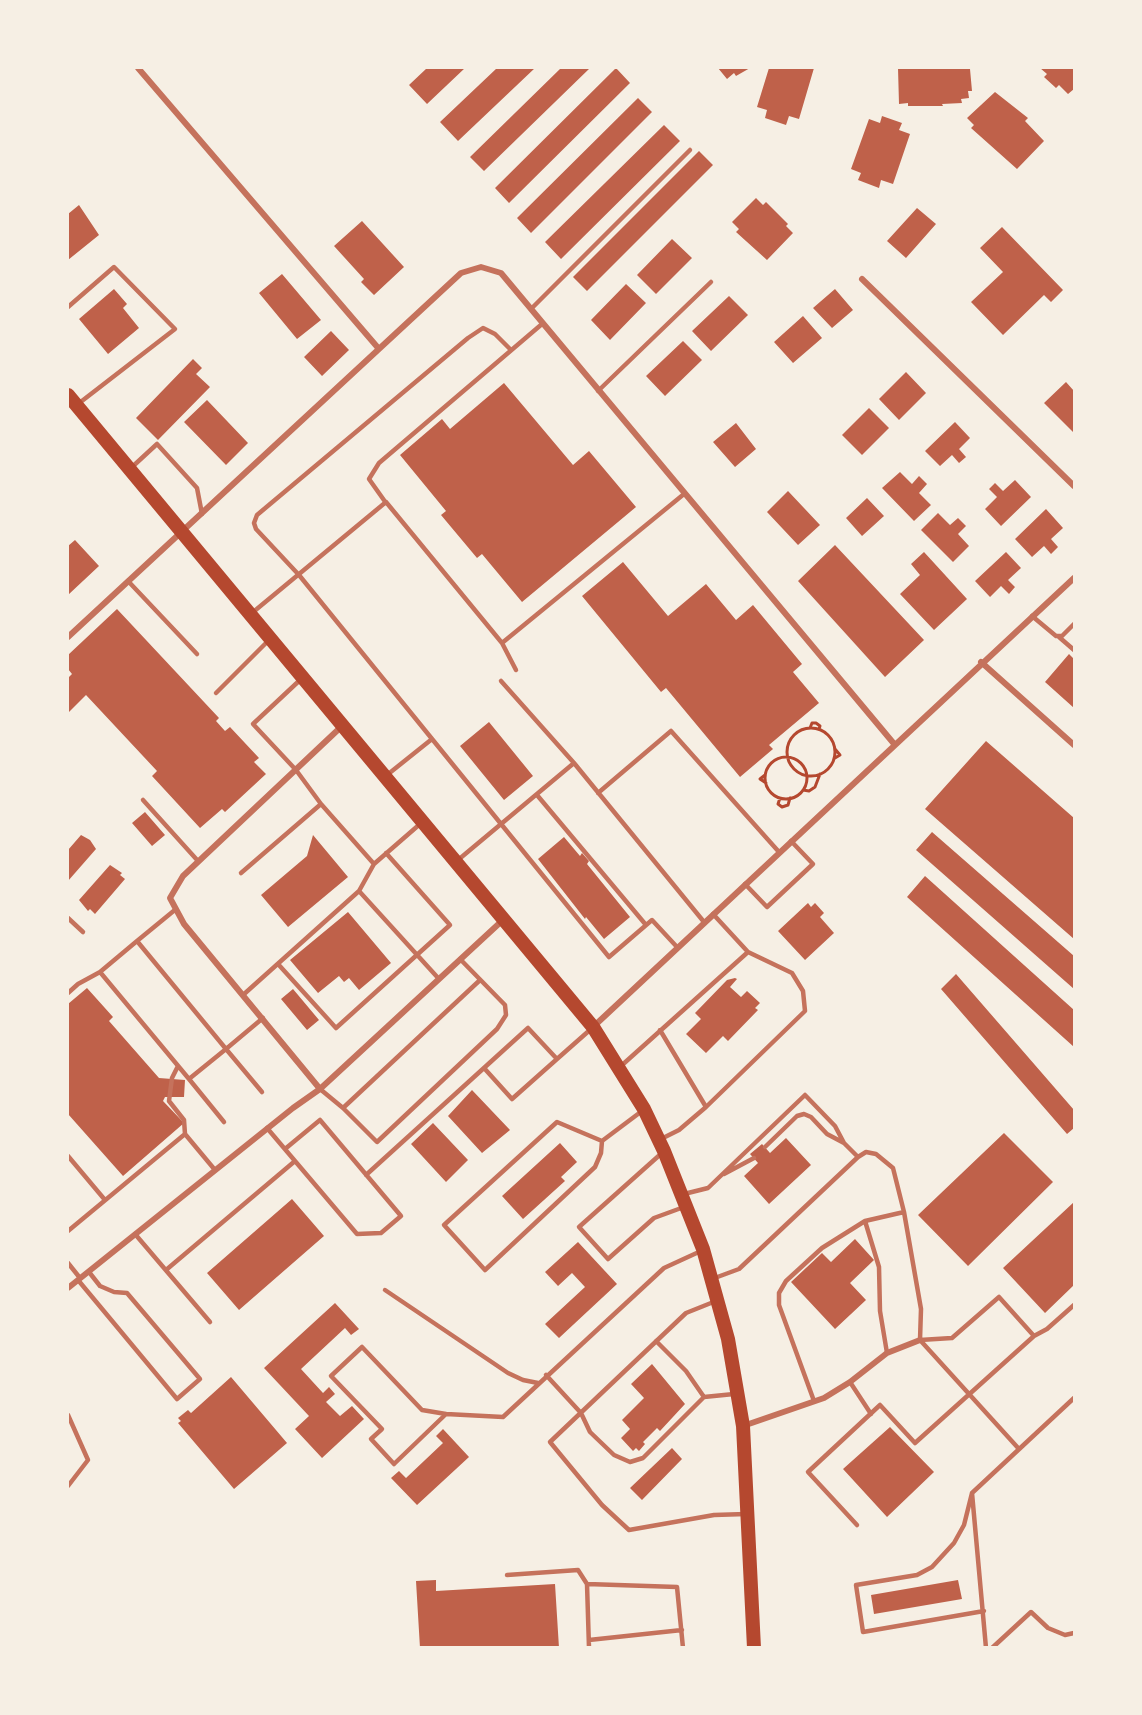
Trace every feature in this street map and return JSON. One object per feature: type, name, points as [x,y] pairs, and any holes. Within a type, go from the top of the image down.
[{"type":"main road","points":[[72,400],[384,777],[505,919],[592,1027],[644,1109],[685,1201],[703,1250],[718,1300],[738,1394],[749,1514],[754,1647]]},
{"type":"street","points":[[138,68],[379,349]]},
{"type":"street","points":[[68,637],[461,273],[481,267],[501,273],[895,745]]},
{"type":"street","points":[[862,279],[1074,486]]},
{"type":"street","points":[[592,1027],[981,662],[1074,578]]},
{"type":"street","points":[[981,662],[1074,744]]},
{"type":"street","points":[[320,1089],[184,924],[170,898],[183,876],[198,861],[342,726]]},
{"type":"street","points":[[68,1288],[267,1128],[320,1089],[505,919]]},
{"type":"street","points":[[742,1426],[814,1401],[850,1382],[887,1353],[920,1340]]},
{"type":"lane","points":[[531,309],[690,150]]},
{"type":"lane","points":[[68,307],[114,267],[175,329],[72,400]]},
{"type":"lane","points":[[598,392],[711,282]]},
{"type":"lane","points":[[516,670],[502,643],[386,503],[369,479],[379,463],[542,324]]},
{"type":"lane","points":[[512,350],[495,334],[483,328],[257,515],[254,523],[256,529],[299,575],[609,957],[652,920],[677,947]]},
{"type":"lane","points":[[129,470],[157,444],[197,488],[202,514]]},
{"type":"lane","points":[[502,643],[684,494]]},
{"type":"lane","points":[[250,615],[386,503]]},
{"type":"lane","points":[[128,581],[197,654]]},
{"type":"lane","points":[[1032,616],[1050,633],[1059,637],[1074,650]]},
{"type":"lane","points":[[1059,637],[1074,624]]},
{"type":"lane","points":[[216,693],[270,639]]},
{"type":"lane","points":[[302,678],[253,724],[296,770],[321,804],[374,864]]},
{"type":"lane","points":[[501,681],[574,764],[704,922]]},
{"type":"lane","points":[[598,793],[671,730],[779,852]]},
{"type":"lane","points":[[384,777],[432,739]]},
{"type":"lane","points":[[456,862],[574,764]]},
{"type":"lane","points":[[537,795],[646,925]]},
{"type":"lane","points":[[143,800],[198,861]]},
{"type":"lane","points":[[241,873],[321,804]]},
{"type":"lane","points":[[243,995],[359,891],[374,864],[422,822]]},
{"type":"lane","points":[[745,884],[767,907],[813,864],[791,841]]},
{"type":"lane","points":[[278,964],[336,1028],[450,925],[386,854]]},
{"type":"lane","points":[[359,891],[439,979]]},
{"type":"lane","points":[[68,993],[78,984],[100,972],[176,909]]},
{"type":"lane","points":[[713,914],[748,952],[792,973],[803,992],[805,1011],[706,1107],[661,1146],[579,1227],[608,1259],[654,1218],[708,1188],[805,1095],[835,1126],[844,1143],[858,1157]]},
{"type":"lane","points":[[68,918],[83,932]]},
{"type":"lane","points":[[137,941],[262,1092]]},
{"type":"lane","points":[[620,1068],[748,952]]},
{"type":"lane","points":[[320,1089],[377,1142],[497,1029],[506,1015],[505,1005],[479,981],[460,959]]},
{"type":"lane","points":[[100,972],[224,1122]]},
{"type":"lane","points":[[343,1108],[479,981]]},
{"type":"lane","points":[[189,1079],[263,1018]]},
{"type":"lane","points":[[484,1068],[512,1099],[592,1027]]},
{"type":"lane","points":[[366,1174],[528,1028],[556,1059]]},
{"type":"lane","points":[[660,1030],[706,1107]]},
{"type":"lane","points":[[178,1066],[172,1078],[170,1101],[184,1120],[185,1134],[215,1170]]},
{"type":"lane","points":[[602,1141],[557,1122],[444,1225],[485,1270],[595,1167],[601,1153],[602,1141],[644,1109]]},
{"type":"lane","points":[[765,1147],[797,1116],[804,1114],[811,1117],[827,1134],[844,1143]]},
{"type":"lane","points":[[267,1128],[357,1234],[381,1233],[401,1216],[320,1120],[285,1149]]},
{"type":"lane","points":[[68,1231],[185,1134]]},
{"type":"lane","points":[[712,1279],[739,1269],[858,1157],[866,1152],[876,1154],[893,1168],[904,1212],[921,1309],[920,1340],[1019,1449]]},
{"type":"lane","points":[[68,1156],[105,1200]]},
{"type":"lane","points":[[721,1175],[754,1158]]},
{"type":"lane","points":[[166,1270],[295,1161]]},
{"type":"lane","points":[[814,1401],[779,1305],[778,1293],[786,1281],[830,1244],[865,1221],[904,1212]]},
{"type":"lane","points":[[865,1221],[879,1266],[880,1311],[887,1353]]},
{"type":"lane","points":[[135,1234],[210,1322]]},
{"type":"lane","points":[[446,1414],[394,1464],[371,1439],[382,1429],[332,1376],[362,1347],[422,1410],[446,1414],[503,1417],[664,1268],[703,1250]]},
{"type":"lane","points":[[68,1263],[177,1399],[200,1379],[127,1293],[114,1292],[100,1286],[88,1272]]},
{"type":"lane","points":[[385,1290],[508,1372],[523,1380],[538,1383]]},
{"type":"lane","points":[[920,1340],[952,1338],[999,1297],[1034,1336]]},
{"type":"lane","points":[[718,1300],[686,1313],[550,1442],[602,1505],[629,1530],[714,1515],[749,1514]]},
{"type":"lane","points":[[857,1525],[808,1472],[880,1405],[915,1443],[1034,1336],[1047,1329],[1074,1305]]},
{"type":"lane","points":[[656,1341],[686,1371],[704,1397]]},
{"type":"lane","points":[[546,1375],[580,1413],[590,1432],[614,1455],[630,1462],[643,1458],[704,1397],[738,1394]]},
{"type":"lane","points":[[850,1382],[871,1414]]},
{"type":"lane","points":[[984,1611],[863,1632],[855,1585],[917,1575],[932,1567],[954,1543],[964,1525],[972,1493],[1074,1398]]},
{"type":"lane","points":[[68,1415],[88,1460],[68,1486]]},
{"type":"lane","points":[[972,1493],[986,1647]]},
{"type":"lane","points":[[507,1575],[578,1570],[587,1584],[589,1647]]},
{"type":"lane","points":[[587,1584],[678,1587],[683,1647]]},
{"type":"lane","points":[[992,1647],[1031,1612],[1048,1628],[1065,1635],[1074,1633]]},
{"type":"lane","points":[[589,1640],[682,1630]]},
{"type":"path","points":[[810,728],[819,729],[828,735],[835,750],[835,758],[830,768],[820,774],[806,776],[794,770],[787,758],[787,747],[791,738],[799,731],[810,728]]},
{"type":"path","points":[[803,790],[806,776],[801,764],[787,758],[774,761],[765,775],[766,783],[770,792],[780,798],[789,798],[803,790],[813,789],[820,781],[820,774]]},
{"type":"path","points":[[780,798],[778,804],[782,807],[788,805],[789,798]]},
{"type":"building","points":[[427,68],[465,68],[427,104],[409,85]]},
{"type":"building","points":[[497,68],[535,68],[458,141],[440,122]]},
{"type":"building","points":[[561,68],[590,68],[484,171],[470,157]]},
{"type":"building","points":[[616,68],[630,83],[509,203],[495,188]]},
{"type":"building","points":[[718,68],[750,68],[736,76],[734,73],[727,79]]},
{"type":"building","points":[[769,68],[814,68],[799,119],[789,116],[786,125],[765,118],[767,110],[757,107]]},
{"type":"building","points":[[898,68],[970,69],[972,91],[968,91],[969,98],[961,99],[962,103],[942,104],[943,106],[899,104]]},
{"type":"building","points":[[1040,68],[1074,68],[1074,89],[1068,94],[1059,85],[1056,88],[1044,77],[1047,74]]},
{"type":"building","points":[[995,92],[1028,118],[1025,121],[1044,141],[1017,169],[971,128],[974,125],[967,118]]},
{"type":"building","points":[[638,98],[652,112],[531,233],[517,218]]},
{"type":"building","points":[[882,116],[902,123],[899,130],[910,134],[893,184],[881,180],[879,188],[858,180],[861,173],[851,169],[869,119],[880,123]]},
{"type":"building","points":[[664,125],[680,141],[561,259],[545,242]]},
{"type":"building","points":[[699,151],[713,165],[587,291],[573,277]]},
{"type":"building","points":[[756,198],[763,205],[766,202],[788,224],[786,226],[793,233],[767,260],[736,232],[739,229],[732,222]]},
{"type":"building","points":[[79,205],[99,235],[68,260],[68,214]]},
{"type":"building","points":[[917,208],[936,224],[906,258],[887,241]]},
{"type":"building","points":[[362,221],[404,267],[374,295],[361,282],[364,279],[334,246]]},
{"type":"building","points":[[1002,227],[1063,290],[1051,302],[1044,295],[1003,335],[971,302],[1003,272],[980,248]]},
{"type":"building","points":[[672,239],[692,258],[656,294],[637,275]]},
{"type":"building","points":[[282,274],[321,320],[297,339],[259,293]]},
{"type":"building","points":[[626,284],[646,303],[610,340],[591,320]]},
{"type":"building","points":[[114,289],[127,304],[123,308],[139,328],[108,354],[79,319]]},
{"type":"building","points":[[835,289],[853,310],[832,328],[813,308]]},
{"type":"building","points":[[729,296],[748,315],[711,351],[692,331]]},
{"type":"building","points":[[803,316],[822,338],[793,363],[774,342]]},
{"type":"building","points":[[331,331],[349,350],[322,376],[304,357]]},
{"type":"building","points":[[683,341],[702,360],[665,396],[646,376]]},
{"type":"building","points":[[193,359],[202,368],[196,374],[210,387],[158,440],[136,418]]},
{"type":"building","points":[[906,372],[926,393],[899,420],[879,399]]},
{"type":"building","points":[[1066,382],[1074,391],[1074,433],[1044,403]]},
{"type":"building","points":[[504,383],[573,465],[589,451],[636,507],[522,602],[482,554],[477,558],[441,515],[446,511],[400,455],[442,419],[450,429]]},
{"type":"building","points":[[207,400],[248,443],[226,465],[184,422]]},
{"type":"building","points":[[869,408],[889,428],[862,455],[842,435]]},
{"type":"building","points":[[955,422],[970,438],[959,449],[966,457],[959,463],[952,455],[940,466],[925,451]]},
{"type":"building","points":[[736,423],[756,449],[735,467],[713,442]]},
{"type":"building","points":[[900,472],[912,484],[919,476],[927,484],[919,493],[931,505],[914,521],[882,488]]},
{"type":"building","points":[[1015,480],[1031,497],[1001,526],[985,509],[997,497],[989,489],[995,483],[1003,491]]},
{"type":"building","points":[[788,491],[820,525],[798,545],[767,512]]},
{"type":"building","points":[[867,498],[884,516],[862,536],[846,518]]},
{"type":"building","points":[[1046,509],[1063,528],[1051,539],[1058,547],[1051,554],[1044,546],[1032,557],[1015,539]]},
{"type":"building","points":[[938,513],[950,525],[958,518],[966,526],[958,534],[969,546],[953,562],[921,530]]},
{"type":"building","points":[[75,540],[99,566],[68,595],[68,546]]},
{"type":"building","points":[[835,545],[924,640],[885,677],[798,581]]},
{"type":"building","points":[[924,552],[967,599],[934,630],[900,594],[920,575],[911,564]]},
{"type":"building","points":[[1006,552],[1021,568],[1008,580],[1015,587],[1009,594],[1001,586],[990,597],[975,581]]},
{"type":"building","points":[[623,562],[668,616],[706,584],[736,620],[753,605],[802,664],[793,672],[819,703],[769,745],[773,749],[740,777],[666,688],[661,692],[582,596]]},
{"type":"building","points":[[117,609],[219,718],[216,721],[225,731],[230,727],[259,758],[254,762],[266,774],[225,812],[222,809],[200,828],[152,776],[157,771],[86,695],[68,713],[68,678],[72,674],[68,669],[68,655]]},
{"type":"building","points":[[1069,654],[1074,659],[1074,708],[1045,682]]},
{"type":"building","points":[[489,722],[533,776],[504,800],[460,746]]},
{"type":"building","points":[[986,741],[1074,818],[1074,939],[925,809]]},
{"type":"building","points":[[145,812],[165,835],[152,846],[132,823]]},
{"type":"building","points":[[932,832],[1074,956],[1074,989],[916,850]]},
{"type":"building","points":[[81,835],[90,840],[96,849],[68,881],[68,850]]},
{"type":"building","points":[[313,835],[348,877],[288,927],[261,895],[307,856]]},
{"type":"building","points":[[564,837],[580,856],[582,853],[589,861],[587,864],[630,917],[604,939],[586,917],[585,919],[538,859]]},
{"type":"building","points":[[110,865],[122,873],[120,875],[125,879],[95,914],[90,909],[88,911],[79,900]]},
{"type":"building","points":[[925,876],[1074,1010],[1074,1047],[907,897]]},
{"type":"building","points":[[808,903],[811,907],[815,903],[824,913],[820,917],[834,933],[805,960],[778,931]]},
{"type":"building","points":[[348,912],[391,963],[359,990],[349,978],[344,982],[339,976],[318,993],[290,960]]},
{"type":"building","points":[[956,974],[1074,1110],[1074,1128],[1067,1134],[941,989]]},
{"type":"building","points":[[737,979],[730,987],[741,997],[747,991],[760,1003],[755,1008],[758,1010],[728,1041],[723,1036],[706,1053],[686,1034],[701,1019],[695,1013],[727,980]]},
{"type":"building","points":[[87,988],[113,1017],[109,1021],[159,1078],[185,1080],[184,1097],[165,1097],[163,1101],[184,1123],[123,1176],[68,1114],[68,1004]]},
{"type":"building","points":[[293,989],[319,1020],[307,1030],[281,999]]},
{"type":"building","points":[[472,1090],[510,1130],[482,1153],[448,1116]]},
{"type":"building","points":[[433,1123],[468,1160],[446,1182],[411,1144]]},
{"type":"building","points":[[1004,1133],[1053,1182],[968,1266],[918,1215]]},
{"type":"building","points":[[786,1138],[811,1165],[769,1204],[744,1176],[758,1163],[750,1154],[762,1144],[770,1153]]},
{"type":"building","points":[[560,1143],[577,1162],[561,1177],[565,1181],[523,1219],[502,1196]]},
{"type":"building","points":[[292,1199],[324,1236],[239,1310],[207,1273]]},
{"type":"building","points":[[1074,1202],[1074,1285],[1045,1313],[1003,1268]]},
{"type":"building","points":[[855,1239],[874,1260],[850,1283],[866,1300],[835,1329],[791,1282],[822,1253],[831,1262]]},
{"type":"building","points":[[578,1242],[617,1284],[559,1338],[545,1324],[585,1287],[572,1273],[558,1286],[545,1272]]},
{"type":"building","points":[[335,1303],[359,1329],[351,1335],[345,1328],[301,1369],[323,1393],[329,1387],[335,1394],[326,1402],[340,1416],[352,1406],[364,1419],[322,1458],[295,1429],[309,1416],[264,1368]]},
{"type":"building","points":[[652,1364],[685,1404],[660,1431],[657,1428],[643,1442],[645,1444],[639,1451],[636,1448],[633,1451],[621,1438],[630,1429],[622,1420],[644,1398],[631,1384]]},
{"type":"building","points":[[231,1377],[287,1443],[234,1489],[178,1423],[181,1421],[178,1418],[188,1410],[191,1413]]},
{"type":"building","points":[[890,1427],[934,1472],[887,1517],[843,1469]]},
{"type":"building","points":[[443,1429],[469,1457],[417,1505],[391,1478],[399,1471],[406,1478],[443,1443],[436,1436]]},
{"type":"building","points":[[672,1448],[682,1459],[642,1500],[630,1488]]},
{"type":"building","points":[[436,1580],[436,1591],[555,1584],[559,1648],[420,1648],[416,1581]]},
{"type":"building","points":[[958,1580],[962,1599],[874,1614],[871,1595]]}]
